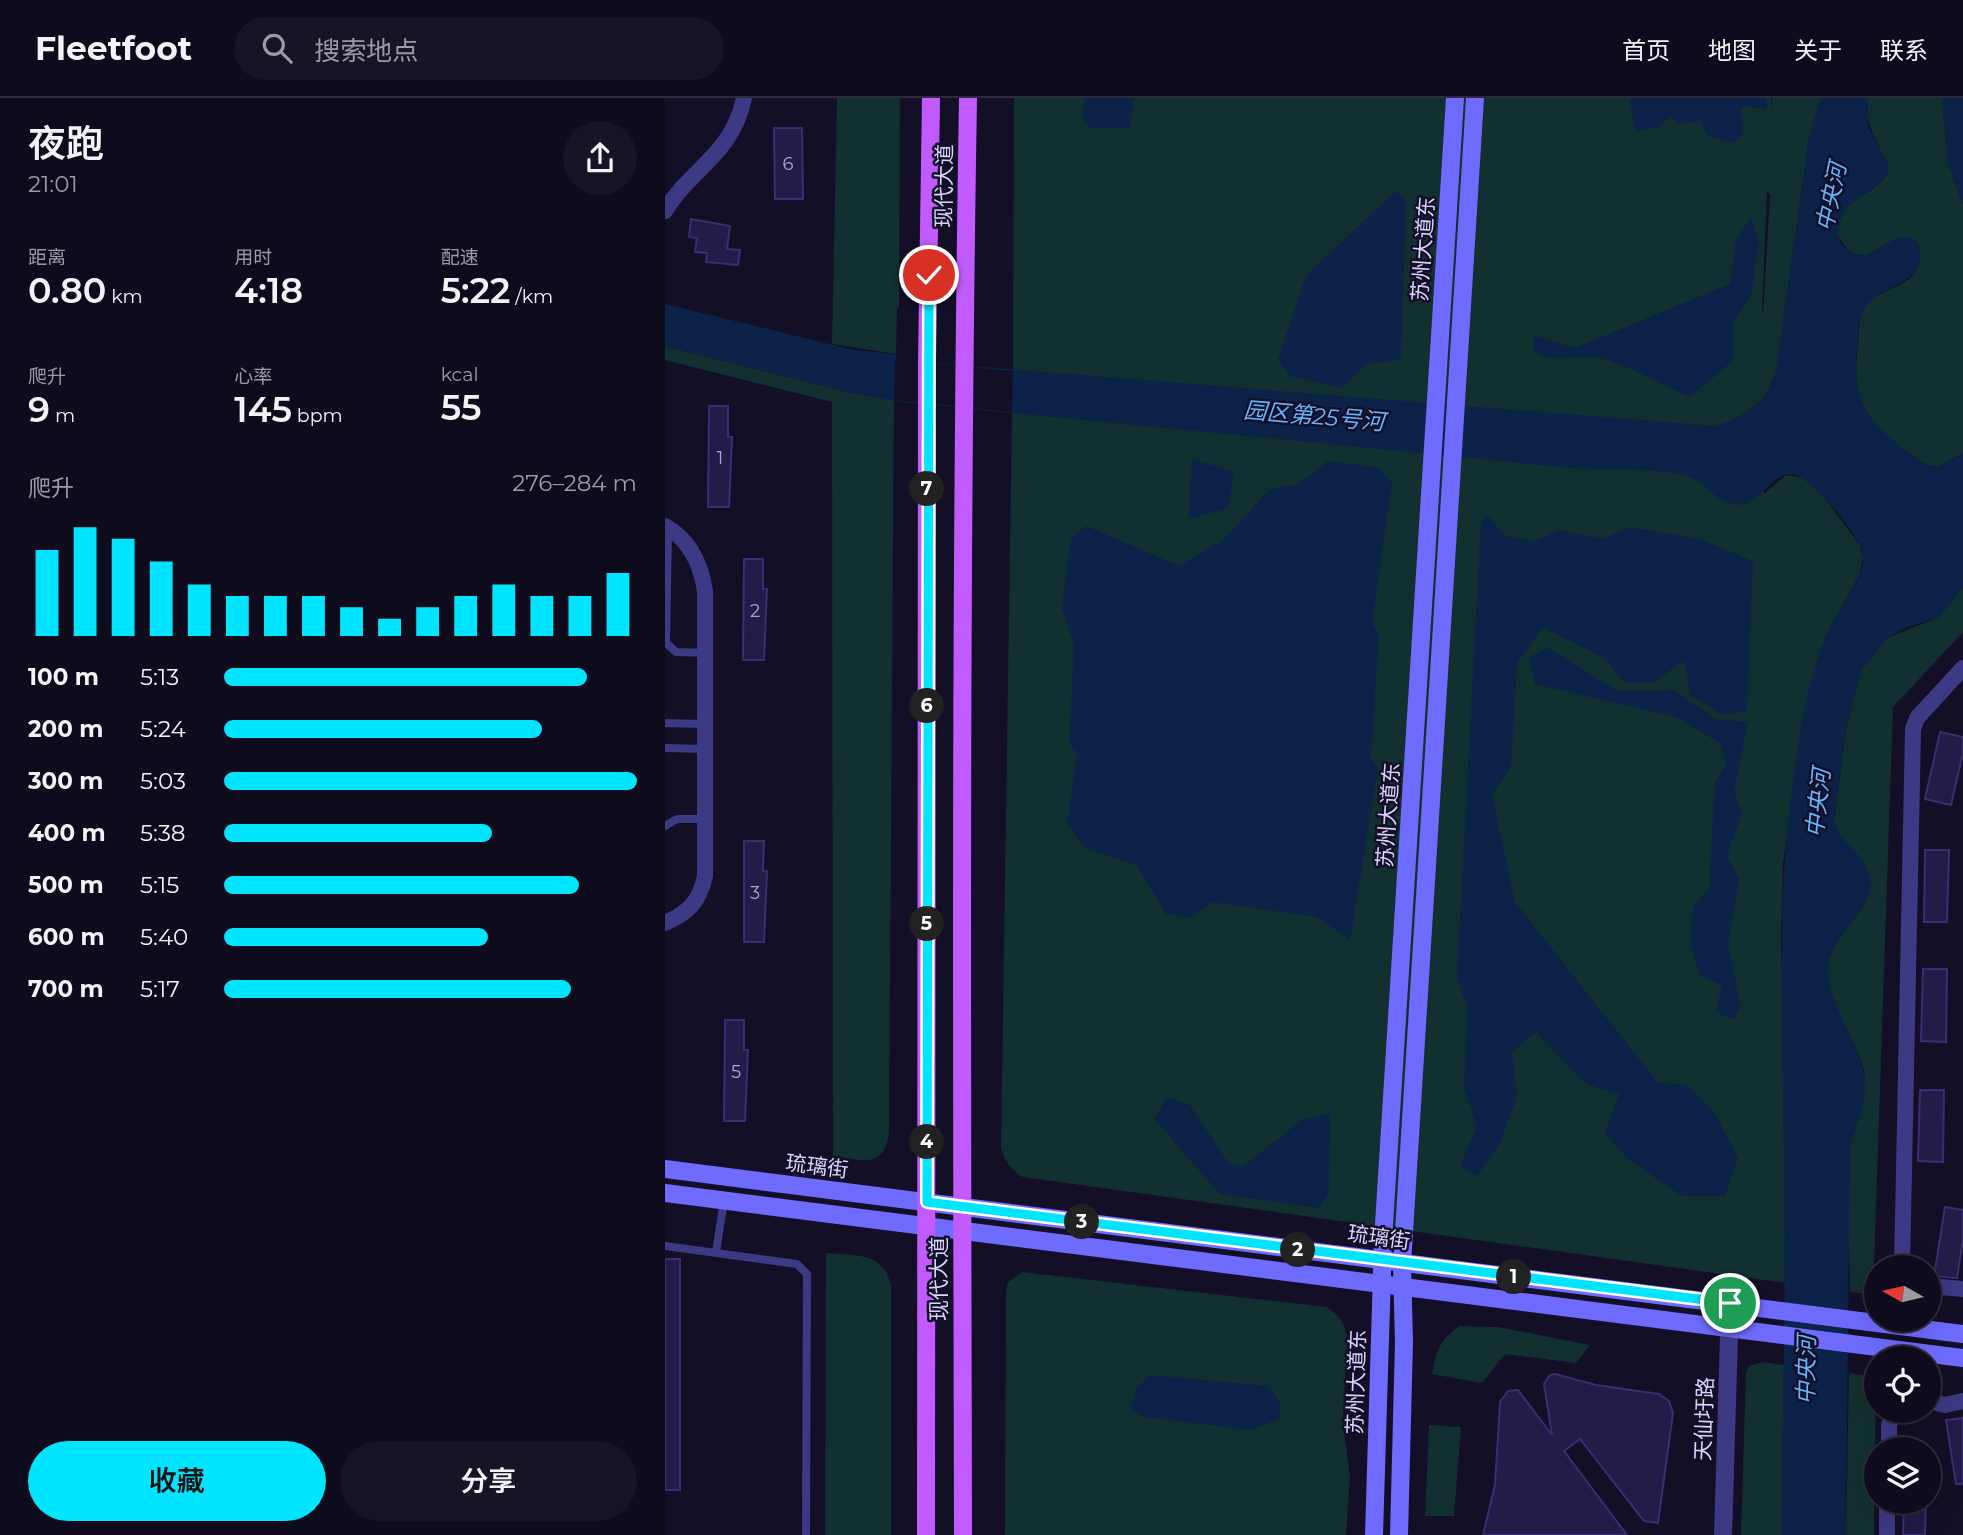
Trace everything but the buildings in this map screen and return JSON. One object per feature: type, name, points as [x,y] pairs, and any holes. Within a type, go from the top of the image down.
[{"type":"main road","name":"现代大道","points":[[926,1535],[927,363],[931,98]]},
{"type":"main road","name":"现代大道","points":[[963,1535],[960,1207],[963,407],[968,98]]},
{"type":"main road","name":"苏州大道东","points":[[1374,1535],[1382,1261],[1455,98]]},
{"type":"main road","name":"苏州大道东","points":[[1399,1535],[1404,1342],[1402,1264],[1475,98]]},
{"type":"main road","name":"琉璃街","points":[[665,1169],[1963,1334]]},
{"type":"main road","points":[[665,1193],[1963,1358]]},
{"type":"street","points":[[667,204],[716,156],[735,124],[744,98]]},
{"type":"street","points":[[665,923],[689,909],[702,889],[705,819],[702,575],[689,547],[666,527]]},
{"type":"street","points":[[1902,1255],[1913,729],[1917,718],[1963,668]]},
{"type":"street","points":[[1941,1287],[1963,1289]]},
{"type":"street","name":"天仙圩路","points":[[1723,1535],[1730,1303]]},
{"type":"street","points":[[1941,1404],[1963,1401]]},
{"type":"street","points":[[1887,1535],[1888,1514]]},
{"type":"lane","points":[[666,527],[666,643],[676,652],[705,653]]},
{"type":"lane","points":[[665,723],[705,724]]},
{"type":"lane","points":[[665,748],[705,749]]},
{"type":"lane","points":[[665,826],[677,820],[705,819]]},
{"type":"lane","points":[[716,1252],[724,1200]]},
{"type":"lane","points":[[665,1246],[797,1264],[803,1268],[809,1281],[806,1535]]},
{"type":"green space","points":[[837,98],[900,98],[899,308],[896,354],[832,344]]},
{"type":"green space","points":[[1014,98],[1771,98],[1771,111],[1772,98],[1821,98],[1809,138],[1776,373],[1768,392],[1764,494],[1786,475],[1804,478],[1823,496],[1860,545],[1863,558],[1859,576],[1826,636],[1810,689],[1783,863],[1781,938],[1786,1283],[1023,1177],[1009,1165],[1001,1148],[1012,412],[1060,417],[1060,374],[1013,371]],"holes":[[[1767,191],[1770,195],[1763,314]]]},
{"type":"green space","points":[[1868,98],[1942,98],[1948,163],[1963,204],[1963,453],[1939,467],[1919,460],[1887,436],[1868,414],[1858,391],[1856,362],[1862,313],[1871,300],[1913,275],[1920,254],[1918,245],[1910,237],[1898,238],[1865,256],[1851,253],[1838,237],[1843,212],[1888,172],[1870,127]]},
{"type":"green space","points":[[665,346],[852,393],[894,400],[889,1131],[883,1152],[871,1160],[833,1156],[832,402],[665,360]]},
{"type":"green space","points":[[1963,587],[1963,632],[1893,707],[1874,1255],[1864,1255],[1864,1294],[1850,1292],[1848,1202],[1851,1140],[1865,1080],[1858,1054],[1832,993],[1828,964],[1837,943],[1866,900],[1870,880],[1863,864],[1841,837],[1834,822],[1846,729],[1861,670],[1887,638],[1939,617]]},
{"type":"green space","points":[[826,1253],[857,1255],[875,1261],[882,1266],[891,1285],[891,1535],[825,1535]]},
{"type":"green space","points":[[1022,1272],[1327,1307],[1332,1311],[1344,1326],[1347,1342],[1343,1423],[1350,1477],[1346,1535],[1005,1535],[1006,1290],[1008,1282]]},
{"type":"green space","points":[[1460,1326],[1498,1327],[1590,1345],[1576,1363],[1505,1354],[1482,1383],[1432,1374],[1440,1346]]},
{"type":"green space","points":[[1762,1362],[1784,1365],[1781,1535],[1741,1535],[1746,1372],[1749,1366]]},
{"type":"green space","points":[[1849,1373],[1864,1375],[1864,1423],[1875,1423],[1875,1437],[1864,1437],[1864,1514],[1874,1514],[1874,1535],[1846,1535]]},
{"type":"green space","points":[[1429,1425],[1461,1427],[1454,1516],[1425,1516]]},
{"type":"water","points":[[1084,98],[1134,98],[1130,128],[1091,128],[1082,119]]},
{"type":"water","points":[[1632,98],[1767,98],[1767,109],[1741,106],[1743,133],[1733,143],[1708,136],[1701,121],[1677,124],[1670,116],[1660,127],[1635,131],[1630,101]]},
{"type":"water","points":[[1821,98],[1868,98],[1868,127],[1889,165],[1881,182],[1856,199],[1842,215],[1838,231],[1840,241],[1851,252],[1865,256],[1898,238],[1910,237],[1919,249],[1920,261],[1909,278],[1878,295],[1863,311],[1858,335],[1857,381],[1863,406],[1870,417],[1916,458],[1940,467],[1963,453],[1963,587],[1939,617],[1905,628],[1887,638],[1861,670],[1846,729],[1834,820],[1837,829],[1865,865],[1871,883],[1865,904],[1835,946],[1828,968],[1833,997],[1857,1052],[1865,1080],[1863,1105],[1850,1147],[1846,1535],[1781,1535],[1785,1252],[1781,965],[1788,821],[1800,735],[1812,677],[1824,640],[1855,584],[1863,563],[1859,543],[1828,501],[1807,482],[1789,474],[1781,476],[1756,498],[1742,505],[1726,502],[1699,482],[1676,473],[1572,468],[902,402],[852,393],[665,346],[665,304],[854,350],[896,354],[896,360],[1715,426],[1751,409],[1765,395],[1775,377],[1809,138]]},
{"type":"water","points":[[1942,98],[1963,98],[1963,204],[1948,163]]},
{"type":"water","points":[[1395,191],[1406,200],[1401,359],[1366,364],[1342,388],[1290,376],[1278,360],[1306,276]]},
{"type":"water","points":[[1751,217],[1759,239],[1751,296],[1734,321],[1733,361],[1690,397],[1608,360],[1591,357],[1557,358],[1532,351],[1535,336],[1575,348],[1730,284],[1736,240]]},
{"type":"water","points":[[1192,459],[1234,472],[1229,508],[1188,519]]},
{"type":"water","points":[[1328,461],[1380,468],[1392,483],[1372,624],[1379,634],[1371,759],[1378,769],[1350,940],[1317,917],[1212,902],[1192,918],[1166,914],[1137,865],[1086,849],[1067,824],[1077,753],[1069,743],[1074,645],[1062,608],[1071,537],[1086,526],[1179,566],[1223,540],[1270,489],[1298,484]]},
{"type":"water","points":[[1487,515],[1505,536],[1535,541],[1559,530],[1603,539],[1629,527],[1699,539],[1753,561],[1747,711],[1723,715],[1690,695],[1684,661],[1652,683],[1625,683],[1604,658],[1543,627],[1517,663],[1511,767],[1492,794],[1515,902],[1658,1083],[1687,1085],[1715,1114],[1738,1158],[1725,1196],[1682,1196],[1629,1160],[1605,1133],[1619,1094],[1586,1084],[1536,1032],[1512,1052],[1517,1096],[1501,1141],[1477,1176],[1460,1166],[1477,1126],[1464,1088],[1467,1006],[1457,977],[1481,521]]},
{"type":"water","points":[[1549,648],[1617,691],[1673,690],[1716,719],[1748,722],[1734,792],[1742,813],[1727,856],[1739,878],[1728,946],[1741,1006],[1734,1020],[1716,1012],[1722,985],[1699,975],[1690,941],[1693,907],[1709,889],[1715,782],[1726,764],[1720,743],[1676,717],[1535,684],[1529,657]]},
{"type":"water","points":[[1167,1097],[1190,1105],[1229,1164],[1244,1166],[1302,1120],[1330,1113],[1329,1193],[1319,1208],[1220,1194],[1154,1119]]},
{"type":"water","points":[[1150,1375],[1269,1386],[1280,1403],[1279,1419],[1251,1430],[1145,1417],[1130,1409],[1137,1388]]},
{"type":"pier","points":[[895,360],[1013,371],[1012,412],[894,400]]},
{"type":"route","points":[[929,275],[927,1202],[1402,1264],[1730,1303]]},
{"type":"water label","name":"中央河","points":[[1831,197]]},
{"type":"water label","name":"园区第25号河","points":[[1314,416]]},
{"type":"water label","name":"中央河","points":[[1818,803]]},
{"type":"water label","name":"中央河","points":[[1806,1370]]}]
